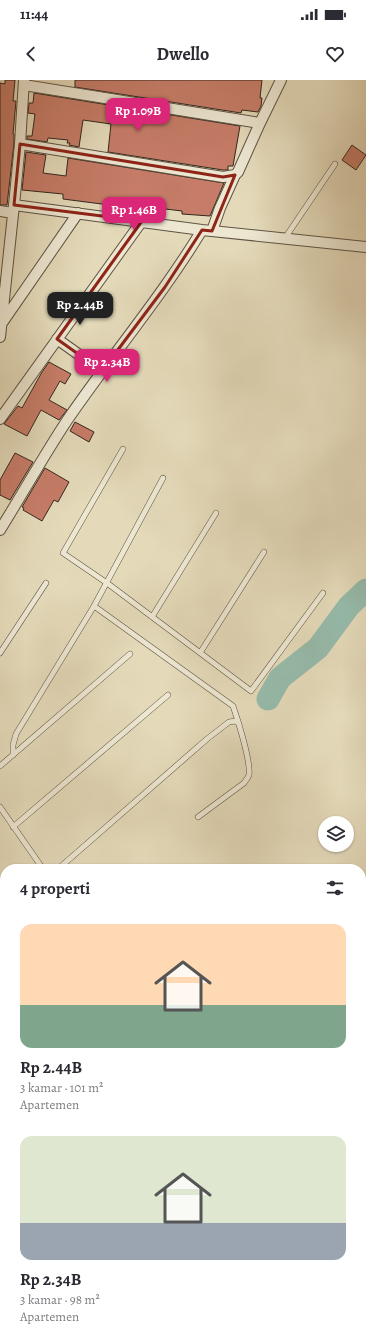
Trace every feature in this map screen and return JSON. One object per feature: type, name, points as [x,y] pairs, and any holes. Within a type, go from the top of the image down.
[{"type":"street","points":[[0,530],[67,420],[207,231],[235,175],[238,172],[281,80]]},
{"type":"street","points":[[0,337],[3,269],[14,209],[24,82],[260,123]]},
{"type":"street","points":[[20,144],[223,177],[235,175]]},
{"type":"street","points":[[0,211],[14,209],[78,213],[207,231],[366,247]]},
{"type":"street","points":[[1,323],[78,213]]},
{"type":"street","points":[[0,419],[142,221]]},
{"type":"street","points":[[57,339],[102,371]]},
{"type":"lane","points":[[285,238],[335,164]]},
{"type":"lane","points":[[123,449],[63,553],[107,583],[251,691],[323,593]]},
{"type":"lane","points":[[13,755],[13,745],[16,734],[94,606],[163,478]]},
{"type":"lane","points":[[152,617],[216,513]]},
{"type":"lane","points":[[200,654],[264,552]]},
{"type":"lane","points":[[0,653],[46,583]]},
{"type":"lane","points":[[94,606],[233,706],[240,725],[249,768],[248,777],[244,782],[198,817]]},
{"type":"lane","points":[[0,766],[130,654]]},
{"type":"lane","points":[[14,827],[168,695]]},
{"type":"lane","points":[[64,864],[207,739],[229,722],[236,721],[240,725]]},
{"type":"lane","points":[[0,807],[40,864]]},
{"type":"highlighted area","points":[[20,144],[223,177],[235,175],[212,231],[202,230],[165,287],[102,371],[57,339],[142,221],[14,205]]},
{"type":"building","points":[[5,80],[15,80],[13,101],[16,101],[13,134],[14,143],[7,205],[0,205],[0,83],[5,84]]},
{"type":"building","points":[[75,80],[262,80],[260,98],[262,98],[261,106],[258,112],[242,110],[241,113],[75,87]]},
{"type":"building","points":[[34,93],[240,126],[233,166],[228,166],[228,170],[223,170],[108,152],[111,124],[83,120],[79,147],[69,145],[70,143],[67,143],[68,140],[48,138],[47,142],[27,139],[27,136],[32,136],[35,114],[28,113],[29,103],[33,103]]},
{"type":"building","points":[[352,145],[366,155],[356,170],[342,160]]},
{"type":"building","points":[[26,152],[46,155],[43,173],[66,176],[68,158],[224,183],[210,216],[182,214],[182,211],[157,208],[156,211],[63,199],[63,194],[22,190]]},
{"type":"building","points":[[49,362],[71,374],[65,384],[60,381],[49,400],[67,410],[59,420],[41,410],[27,436],[4,424],[18,406],[22,408]]},
{"type":"building","points":[[75,422],[94,432],[89,442],[70,431]]},
{"type":"building","points":[[15,453],[33,462],[10,500],[0,495],[0,480]]},
{"type":"building","points":[[45,468],[69,482],[58,502],[54,500],[42,521],[23,510],[24,508],[22,507]]},
{"type":"waterway","points":[[268,699],[280,678],[318,648],[349,606],[366,590]]}]
